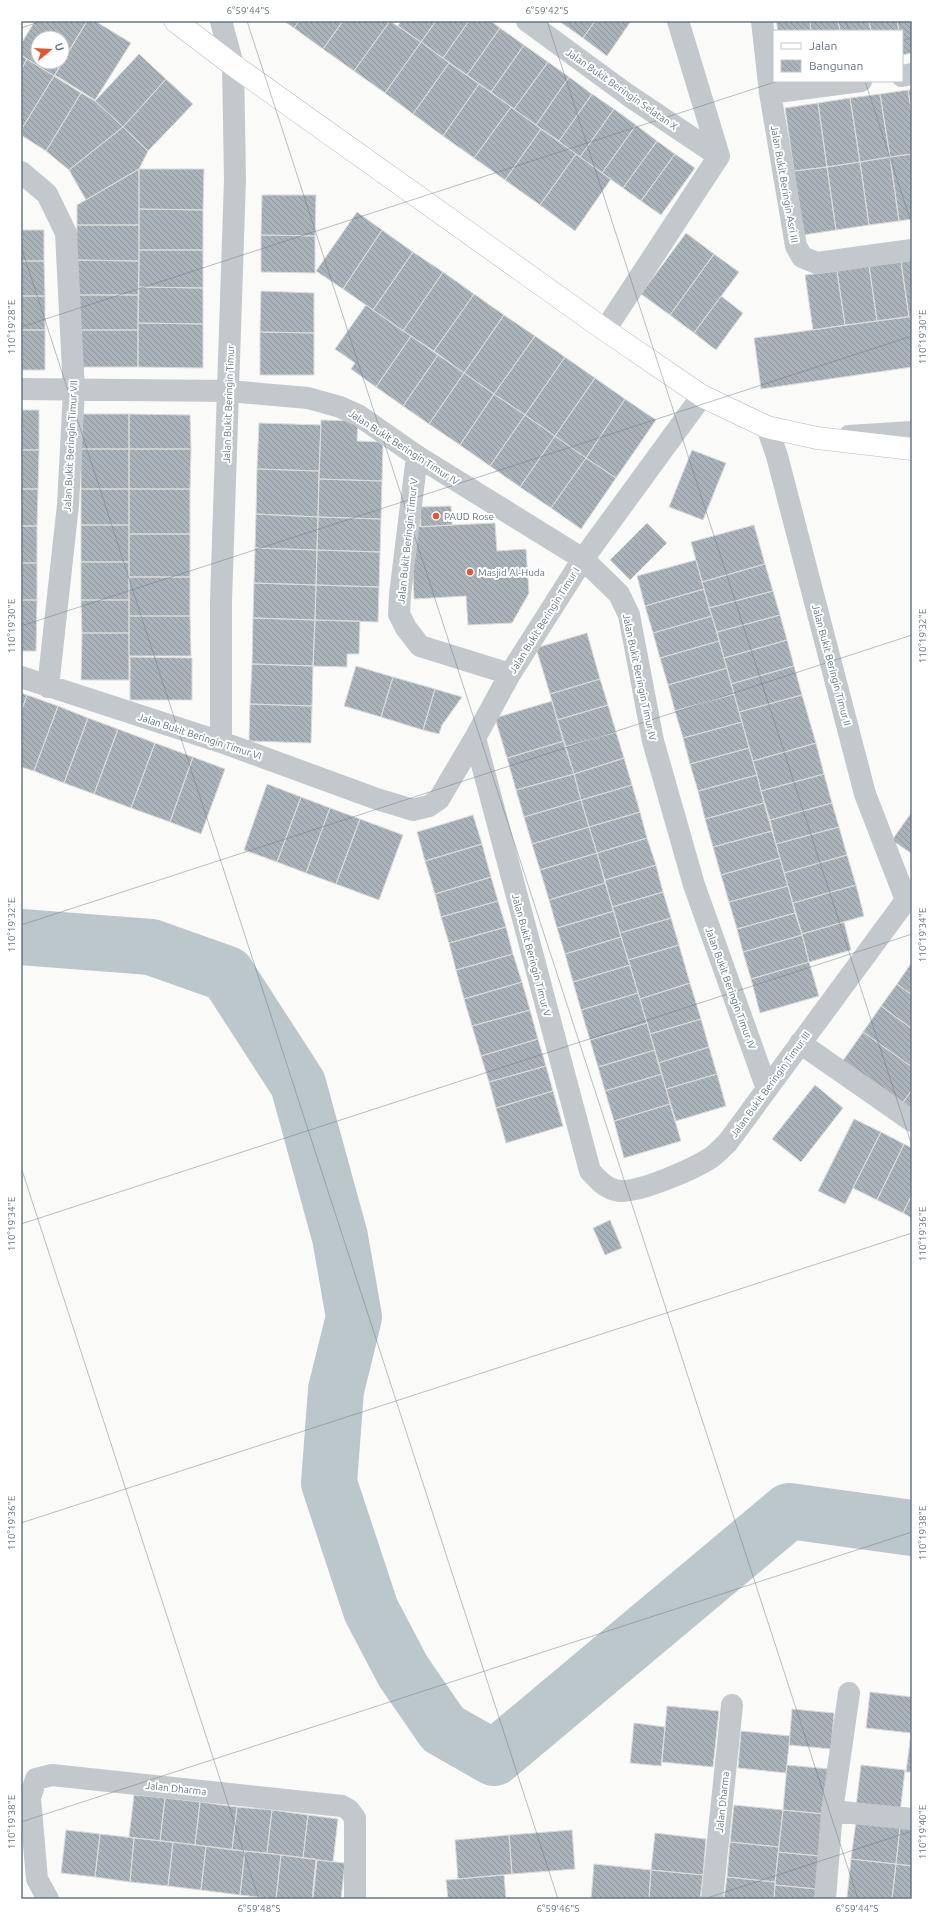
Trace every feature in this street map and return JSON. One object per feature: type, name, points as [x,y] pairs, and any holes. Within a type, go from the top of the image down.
[{"type":"street","points":[[175,21],[233,65],[605,330],[702,396],[767,427],[817,438],[912,449]]},
{"type":"street","name":"Jalan Bukit Beringin Timur","points":[[221,742],[221,601],[235,179],[233,65],[222,21]]},
{"type":"street","name":"Jalan Bukit Beringin Selatan X","points":[[527,21],[628,95],[719,156]]},
{"type":"street","points":[[605,330],[719,156],[678,21]]},
{"type":"street","name":"Jalan Bukit Beringin Asri III","points":[[762,21],[770,93],[796,246],[802,256],[817,263],[912,250]]},
{"type":"street","points":[[770,93],[853,82]]},
{"type":"street","name":"Jalan Bukit Beringin Timur VII","points":[[21,172],[47,194],[66,233],[74,390],[68,505],[48,687]]},
{"type":"street","name":"Jalan Bukit Beringin Timur IV","points":[[21,389],[229,391],[308,398],[340,407],[358,415],[417,456],[583,559],[619,594],[629,615],[653,741],[694,885],[767,1089]]},
{"type":"street","name":"Jalan Bukit Beringin Timur I","points":[[377,799],[413,810],[429,806],[439,799],[510,674],[583,559],[702,396]]},
{"type":"street","name":"Jalan Bukit Beringin Timur II","points":[[767,427],[777,456],[865,794],[909,896]]},
{"type":"street","points":[[817,438],[912,432]]},
{"type":"street","name":"Jalan Bukit Beringin Timur V","points":[[417,456],[400,596],[400,614],[406,628],[420,646],[510,674]]},
{"type":"street","name":"Jalan Bukit Beringin Timur VI","points":[[21,677],[221,742],[377,799]]},
{"type":"street","name":"Jalan Bukit Beringin Timur V","points":[[475,738],[590,1171]]},
{"type":"street","name":"Jalan Bukit Beringin Timur III","points":[[590,1171],[604,1185],[618,1191],[634,1190],[697,1166],[713,1156],[728,1142],[909,896]]},
{"type":"street","points":[[800,1043],[912,1121]]},
{"type":"street","points":[[825,1899],[832,1811],[849,1693]]},
{"type":"street","name":"Jalan Dharma","points":[[712,1899],[732,1705]]},
{"type":"street","name":"Jalan Dharma","points":[[48,1899],[37,1879],[30,1798],[36,1779],[52,1774],[342,1806],[349,1810],[355,1818],[355,1899]]},
{"type":"street","points":[[832,1811],[912,1819]]},
{"type":"building","points":[[35,21],[87,21],[70,49],[70,30],[30,30],[30,61],[21,55],[21,44]]},
{"type":"building","points":[[87,21],[95,21],[131,43],[95,100],[55,75],[58,70],[70,70],[70,50]]},
{"type":"building","points":[[284,21],[299,21],[294,28]]},
{"type":"building","points":[[299,21],[343,21],[323,49],[294,28]]},
{"type":"building","points":[[343,21],[390,21],[354,71],[323,49]]},
{"type":"building","points":[[390,21],[421,42],[385,93],[354,71]]},
{"type":"building","points":[[401,21],[436,21],[421,42],[398,26]]},
{"type":"building","points":[[436,21],[469,21],[443,58],[421,42]]},
{"type":"building","points":[[469,21],[491,21],[500,28],[467,75],[443,58]]},
{"type":"building","points":[[559,21],[595,21],[583,38]]},
{"type":"building","points":[[595,21],[631,21],[607,56],[583,38]]},
{"type":"building","points":[[776,21],[810,21],[811,30],[778,30]]},
{"type":"building","points":[[810,21],[838,21],[840,30],[811,30]]},
{"type":"building","points":[[838,21],[869,21],[871,30],[840,30]]},
{"type":"building","points":[[869,21],[897,21],[899,30],[871,30]]},
{"type":"building","points":[[897,21],[912,21],[912,53],[903,55],[903,30],[899,30]]},
{"type":"building","points":[[500,28],[524,45],[491,92],[467,75]]},
{"type":"building","points":[[421,42],[449,63],[413,114],[385,93]]},
{"type":"building","points":[[524,45],[548,62],[514,109],[491,92]]},
{"type":"building","points":[[139,54],[166,79],[123,127],[95,101]]},
{"type":"building","points":[[21,55],[27,59],[21,70]]},
{"type":"building","points":[[27,59],[30,61],[30,70],[44,70],[54,76],[21,130],[21,70]]},
{"type":"building","points":[[548,62],[569,77],[536,125],[514,109]]},
{"type":"building","points":[[449,63],[479,84],[443,136],[413,114]]},
{"type":"building","points":[[45,70],[57,70],[54,76]]},
{"type":"building","points":[[54,76],[81,93],[46,151],[21,135],[21,130]]},
{"type":"building","points":[[569,77],[592,94],[559,141],[536,125]]},
{"type":"building","points":[[166,79],[193,104],[148,151],[123,127]]},
{"type":"building","points":[[479,84],[511,107],[474,158],[443,136]]},
{"type":"building","points":[[908,90],[912,115],[912,154],[890,157],[880,94]]},
{"type":"building","points":[[908,90],[912,90],[912,115]]},
{"type":"building","points":[[81,93],[95,101],[123,127],[69,170],[46,151]]},
{"type":"building","points":[[592,94],[614,109],[580,157],[559,141]]},
{"type":"building","points":[[880,94],[890,157],[860,162],[850,98]]},
{"type":"building","points":[[850,98],[860,162],[827,167],[818,103]]},
{"type":"building","points":[[818,103],[827,167],[794,171],[785,108]]},
{"type":"building","points":[[511,107],[541,129],[505,180],[474,158]]},
{"type":"building","points":[[614,109],[636,125],[602,173],[580,157]]},
{"type":"building","points":[[636,125],[657,141],[623,188],[602,173]]},
{"type":"building","points":[[123,127],[148,151],[139,169],[86,200],[69,170]]},
{"type":"building","points":[[541,129],[576,154],[540,205],[505,180]]},
{"type":"building","points":[[657,141],[675,154],[641,201],[623,188]]},
{"type":"building","points":[[576,154],[611,179],[575,231],[540,205]]},
{"type":"building","points":[[675,154],[695,168],[661,215],[641,201]]},
{"type":"building","points":[[912,154],[912,219],[899,221],[890,157]]},
{"type":"building","points":[[890,157],[899,221],[869,225],[860,162]]},
{"type":"building","points":[[860,162],[869,225],[836,230],[827,167]]},
{"type":"building","points":[[827,167],[836,230],[803,235],[794,171]]},
{"type":"building","points":[[139,169],[139,225],[77,225],[77,205]]},
{"type":"building","points":[[139,169],[204,169],[203,210],[139,209]]},
{"type":"building","points":[[262,195],[316,195],[315,236],[261,235]]},
{"type":"building","points":[[139,209],[203,210],[203,250],[139,250]]},
{"type":"building","points":[[357,212],[382,230],[343,289],[316,271]]},
{"type":"building","points":[[77,225],[139,225],[139,261],[76,260]]},
{"type":"building","points":[[21,230],[44,230],[44,261],[21,261]]},
{"type":"building","points":[[382,230],[413,252],[373,310],[343,289]]},
{"type":"building","points":[[686,233],[714,254],[670,315],[641,294]]},
{"type":"building","points":[[261,235],[315,236],[315,273],[261,272]]},
{"type":"building","points":[[139,250],[203,250],[203,288],[139,287]]},
{"type":"building","points":[[413,252],[443,272],[403,331],[373,310]]},
{"type":"building","points":[[714,254],[739,272],[694,333],[670,315]]},
{"type":"building","points":[[76,260],[139,261],[138,295],[76,295]]},
{"type":"building","points":[[912,260],[912,316],[909,317],[901,262]]},
{"type":"building","points":[[21,261],[44,261],[45,296],[21,296]]},
{"type":"building","points":[[901,262],[909,317],[877,321],[869,266]]},
{"type":"building","points":[[869,266],[877,321],[845,325],[837,271]]},
{"type":"building","points":[[837,271],[845,325],[813,330],[805,275]]},
{"type":"building","points":[[443,272],[474,294],[434,351],[403,331]]},
{"type":"building","points":[[139,287],[203,288],[203,324],[138,323]]},
{"type":"building","points":[[261,291],[314,293],[314,333],[260,332]]},
{"type":"building","points":[[474,294],[504,315],[464,373],[434,351]]},
{"type":"building","points":[[76,295],[138,295],[138,330],[76,330]]},
{"type":"building","points":[[21,296],[45,296],[45,330],[21,330]]},
{"type":"building","points":[[721,296],[743,313],[716,350],[694,333]]},
{"type":"building","points":[[366,305],[411,336],[376,387],[351,369],[355,363],[335,349]]},
{"type":"building","points":[[504,315],[535,336],[494,394],[464,373]]},
{"type":"building","points":[[912,316],[912,367],[761,389],[754,338]]},
{"type":"building","points":[[138,323],[203,324],[203,368],[138,367]]},
{"type":"building","points":[[21,330],[45,330],[45,370],[21,370]]},
{"type":"building","points":[[76,330],[138,330],[138,367],[76,367]]},
{"type":"building","points":[[260,332],[314,333],[314,375],[260,375]]},
{"type":"building","points":[[411,336],[438,355],[403,406],[376,387]]},
{"type":"building","points":[[535,336],[565,357],[525,415],[494,394]]},
{"type":"building","points":[[438,355],[464,373],[429,424],[403,406]]},
{"type":"building","points":[[565,357],[595,378],[555,436],[525,415]]},
{"type":"building","points":[[464,373],[494,394],[460,445],[429,424]]},
{"type":"building","points":[[595,378],[625,399],[586,458],[555,436]]},
{"type":"building","points":[[494,394],[525,415],[490,466],[460,445]]},
{"type":"building","points":[[625,399],[656,420],[616,478],[586,458]]},
{"type":"building","points":[[21,410],[39,410],[39,450],[21,450]]},
{"type":"building","points":[[81,414],[129,414],[129,449],[81,449]]},
{"type":"building","points":[[129,414],[190,415],[191,449],[129,449]]},
{"type":"building","points":[[525,415],[555,436],[520,487],[490,466]]},
{"type":"building","points":[[321,420],[358,421],[357,441],[383,442],[382,481],[319,479]]},
{"type":"building","points":[[259,423],[321,425],[319,471],[257,469]]},
{"type":"building","points":[[555,436],[586,458],[551,508],[520,487]]},
{"type":"building","points":[[81,449],[129,449],[129,489],[81,489]]},
{"type":"building","points":[[129,449],[191,449],[190,489],[129,489]]},
{"type":"building","points":[[21,450],[39,450],[38,489],[21,489]]},
{"type":"building","points":[[692,450],[726,463],[703,520],[669,507]]},
{"type":"building","points":[[586,458],[616,478],[581,529],[551,508]]},
{"type":"building","points":[[257,469],[319,471],[318,517],[256,514]]},
{"type":"building","points":[[319,479],[382,481],[381,519],[318,517]]},
{"type":"building","points":[[21,489],[38,489],[37,526],[21,526]]},
{"type":"building","points":[[81,489],[129,489],[129,525],[81,525]]},
{"type":"building","points":[[129,489],[190,489],[190,534],[129,534]]},
{"type":"building","name":"PAUD Rose","points":[[451,506],[452,525],[421,527],[420,507]]},
{"type":"building","points":[[256,514],[318,517],[317,550],[255,548]]},
{"type":"building","points":[[318,517],[381,519],[380,552],[317,550]]},
{"type":"building","name":"Masjid Al-Huda","points":[[495,523],[497,551],[526,549],[529,593],[512,623],[468,625],[466,596],[414,599],[411,527]]},
{"type":"building","points":[[647,523],[667,543],[630,580],[610,560]]},
{"type":"building","points":[[81,525],[129,525],[129,562],[81,562]]},
{"type":"building","points":[[754,525],[765,564],[702,582],[691,542]]},
{"type":"building","points":[[21,526],[37,526],[37,563],[21,563]]},
{"type":"building","points":[[129,534],[190,534],[190,577],[129,577]]},
{"type":"building","points":[[255,548],[317,550],[316,585],[254,583]]},
{"type":"building","points":[[317,550],[380,552],[379,587],[316,585]]},
{"type":"building","points":[[696,560],[704,589],[645,606],[637,576]]},
{"type":"building","points":[[81,562],[129,562],[129,600],[81,600]]},
{"type":"building","points":[[21,563],[37,563],[37,600],[21,600]]},
{"type":"building","points":[[765,564],[773,591],[709,608],[702,582]]},
{"type":"building","points":[[129,577],[190,577],[190,616],[129,616]]},
{"type":"building","points":[[254,583],[316,585],[315,620],[253,618]]},
{"type":"building","points":[[316,585],[379,587],[378,622],[315,620]]},
{"type":"building","points":[[704,589],[712,616],[653,633],[645,606]]},
{"type":"building","points":[[773,591],[780,615],[717,632],[709,608]]},
{"type":"building","points":[[21,600],[37,600],[36,651],[21,651]]},
{"type":"building","points":[[81,600],[129,600],[129,633],[82,633]]},
{"type":"building","points":[[780,615],[787,640],[724,658],[717,632]]},
{"type":"building","points":[[129,616],[190,616],[191,656],[129,656]]},
{"type":"building","points":[[712,616],[719,641],[660,658],[653,633]]},
{"type":"building","points":[[253,618],[315,620],[313,666],[252,664]]},
{"type":"building","points":[[315,620],[360,621],[359,654],[347,654],[347,667],[313,666]]},
{"type":"building","points":[[82,633],[129,633],[129,680],[81,680]]},
{"type":"building","points":[[587,633],[600,679],[550,694],[536,648]]},
{"type":"building","points":[[787,640],[794,666],[731,684],[724,658]]},
{"type":"building","points":[[719,641],[727,668],[668,685],[660,658]]},
{"type":"building","points":[[130,657],[192,658],[192,700],[130,700]]},
{"type":"building","points":[[252,664],[313,666],[312,706],[250,704]]},
{"type":"building","points":[[356,666],[393,677],[381,717],[344,706]]},
{"type":"building","points":[[794,666],[802,695],[739,712],[731,684]]},
{"type":"building","points":[[727,668],[734,694],[675,711],[668,685]]},
{"type":"building","points":[[393,677],[435,689],[423,730],[381,717]]},
{"type":"building","points":[[600,679],[608,705],[557,720],[550,694]]},
{"type":"building","points":[[435,689],[462,697],[442,725],[439,734],[423,730]]},
{"type":"building","points":[[21,693],[27,695],[21,712]]},
{"type":"building","points":[[734,694],[742,722],[683,738],[675,711]]},
{"type":"building","points":[[27,695],[58,706],[34,771],[21,767],[21,712]]},
{"type":"building","points":[[802,695],[816,743],[753,761],[739,712]]},
{"type":"building","points":[[552,701],[564,741],[507,758],[495,718]]},
{"type":"building","points":[[250,704],[312,706],[311,743],[249,741]]},
{"type":"building","points":[[608,705],[616,732],[565,747],[557,720]]},
{"type":"building","points":[[58,706],[88,718],[64,783],[34,771]]},
{"type":"building","points":[[88,718],[118,729],[94,794],[64,783]]},
{"type":"building","points":[[742,722],[749,748],[690,764],[683,738]]},
{"type":"building","points":[[118,729],[155,743],[131,808],[94,794]]},
{"type":"building","points":[[616,732],[624,758],[574,774],[565,747]]},
{"type":"building","points":[[564,741],[574,774],[516,790],[507,758]]},
{"type":"building","points":[[155,743],[193,757],[170,822],[131,808]]},
{"type":"building","points":[[816,743],[824,774],[761,791],[753,761]]},
{"type":"building","points":[[749,748],[757,775],[698,791],[690,764]]},
{"type":"building","points":[[193,757],[225,769],[201,834],[170,822]]},
{"type":"building","points":[[624,758],[632,785],[581,800],[574,774]]},
{"type":"building","points":[[574,774],[581,800],[524,817],[516,790]]},
{"type":"building","points":[[824,774],[832,803],[770,820],[761,791]]},
{"type":"building","points":[[757,775],[764,803],[705,819],[698,791]]},
{"type":"building","points":[[267,784],[301,797],[277,862],[244,850]]},
{"type":"building","points":[[632,785],[640,812],[589,827],[581,800]]},
{"type":"building","points":[[301,797],[330,808],[306,873],[277,862]]},
{"type":"building","points":[[581,800],[589,827],[532,844],[524,817]]},
{"type":"building","points":[[764,803],[772,831],[713,847],[705,819]]},
{"type":"building","points":[[832,803],[839,827],[776,844],[770,820]]},
{"type":"building","points":[[330,808],[360,819],[336,884],[306,873]]},
{"type":"building","points":[[640,812],[647,838],[597,853],[589,827]]},
{"type":"building","points":[[912,812],[912,854],[892,840]]},
{"type":"building","points":[[473,815],[482,844],[425,861],[417,832]]},
{"type":"building","points":[[360,819],[403,835],[379,900],[336,884]]},
{"type":"building","points":[[589,827],[597,853],[540,870],[532,844]]},
{"type":"building","points":[[839,827],[847,855],[784,873],[776,844]]},
{"type":"building","points":[[772,831],[780,858],[721,875],[713,847]]},
{"type":"building","points":[[647,838],[656,865],[605,880],[597,853]]},
{"type":"building","points":[[482,844],[491,877],[435,894],[425,861]]},
{"type":"building","points":[[597,853],[605,883],[549,900],[540,870]]},
{"type":"building","points":[[847,855],[856,885],[793,903],[784,873]]},
{"type":"building","points":[[780,858],[788,886],[729,902],[721,875]]},
{"type":"building","points":[[656,865],[663,892],[612,907],[605,880]]},
{"type":"building","points":[[491,877],[498,901],[441,917],[435,894]]},
{"type":"building","points":[[605,883],[614,911],[557,928],[549,900]]},
{"type":"building","points":[[856,885],[864,916],[802,934],[793,903]]},
{"type":"building","points":[[788,886],[795,913],[737,929],[729,902]]},
{"type":"building","points":[[663,892],[671,918],[620,933],[612,907]]},
{"type":"building","points":[[498,901],[506,927],[449,943],[441,917]]},
{"type":"building","points":[[614,911],[621,937],[565,954],[557,928]]},
{"type":"building","points":[[795,913],[802,935],[743,952],[737,929]]},
{"type":"building","points":[[671,918],[679,945],[628,960],[620,933]]},
{"type":"building","points":[[844,922],[851,950],[809,962],[802,934]]},
{"type":"building","points":[[506,927],[513,954],[456,970],[449,943]]},
{"type":"building","points":[[802,935],[809,962],[751,979],[743,952]]},
{"type":"building","points":[[621,937],[630,965],[573,982],[565,954]]},
{"type":"building","points":[[679,945],[690,983],[640,999],[628,960]]},
{"type":"building","points":[[513,954],[522,982],[464,999],[456,970]]},
{"type":"building","points":[[809,962],[819,996],[760,1013],[751,979]]},
{"type":"building","points":[[912,962],[912,995],[897,984]]},
{"type":"building","points":[[630,965],[638,993],[581,1010],[573,982]]},
{"type":"building","points":[[522,982],[530,1010],[472,1026],[464,999]]},
{"type":"building","points":[[690,983],[701,1019],[650,1034],[640,999]]},
{"type":"building","points":[[897,984],[912,995],[912,1029],[881,1006]]},
{"type":"building","points":[[638,993],[647,1023],[590,1040],[581,1010]]},
{"type":"building","points":[[881,1006],[912,1029],[912,1067],[863,1032]]},
{"type":"building","points":[[530,1010],[538,1039],[481,1056],[472,1026]]},
{"type":"building","points":[[701,1019],[709,1047],[658,1063],[650,1034]]},
{"type":"building","points":[[647,1023],[655,1050],[598,1067],[590,1040]]},
{"type":"building","points":[[863,1032],[912,1067],[912,1090],[901,1105],[842,1062]]},
{"type":"building","points":[[538,1039],[546,1066],[489,1082],[481,1056]]},
{"type":"building","points":[[709,1047],[717,1074],[666,1089],[658,1063]]},
{"type":"building","points":[[655,1050],[662,1074],[605,1091],[598,1067]]},
{"type":"building","points":[[546,1066],[553,1091],[496,1108],[489,1082]]},
{"type":"building","points":[[662,1074],[670,1104],[614,1121],[605,1091]]},
{"type":"building","points":[[717,1074],[726,1106],[676,1121],[666,1089]]},
{"type":"building","points":[[815,1085],[843,1108],[801,1162],[772,1139]]},
{"type":"building","points":[[912,1090],[912,1112],[901,1105]]},
{"type":"building","points":[[553,1091],[563,1126],[506,1143],[496,1108]]},
{"type":"building","points":[[670,1104],[681,1141],[624,1158],[614,1121]]},
{"type":"building","points":[[854,1119],[881,1132],[845,1204],[818,1191]]},
{"type":"building","points":[[881,1132],[904,1144],[877,1200],[853,1188]]},
{"type":"building","points":[[904,1144],[912,1148],[912,1194],[903,1213],[877,1200]]},
{"type":"building","points":[[912,1194],[912,1218],[903,1213]]},
{"type":"building","points":[[610,1220],[622,1248],[605,1255],[593,1228]]},
{"type":"building","points":[[870,1692],[912,1697],[911,1733],[866,1728]]},
{"type":"building","points":[[667,1706],[719,1711],[713,1767],[662,1762]]},
{"type":"building","points":[[792,1709],[834,1713],[831,1749],[789,1745]]},
{"type":"building","points":[[634,1723],[665,1727],[661,1766],[630,1763]]},
{"type":"building","points":[[741,1731],[790,1736],[786,1773],[738,1768]]},
{"type":"building","points":[[911,1733],[912,1772],[906,1772]]},
{"type":"building","points":[[787,1765],[829,1769],[824,1814],[783,1810]]},
{"type":"building","points":[[861,1765],[905,1770],[900,1813],[856,1807]]},
{"type":"building","points":[[134,1795],[165,1798],[160,1841],[129,1837]]},
{"type":"building","points":[[165,1798],[200,1802],[195,1845],[160,1841]]},
{"type":"building","points":[[200,1802],[237,1807],[232,1850],[195,1845]]},
{"type":"building","points":[[734,1805],[783,1810],[779,1847],[730,1842]]},
{"type":"building","points":[[237,1807],[272,1810],[267,1853],[232,1850]]},
{"type":"building","points":[[272,1810],[308,1815],[303,1858],[267,1853]]},
{"type":"building","points":[[783,1810],[824,1814],[820,1856],[778,1852]]},
{"type":"building","points":[[308,1815],[338,1819],[333,1862],[303,1858]]},
{"type":"building","points":[[856,1821],[900,1827],[896,1864],[851,1859]]},
{"type":"building","points":[[900,1827],[912,1828],[912,1866],[896,1864]]},
{"type":"building","points":[[66,1830],[100,1834],[95,1877],[61,1873]]},
{"type":"building","points":[[572,1830],[575,1869],[512,1874],[509,1835]]},
{"type":"building","points":[[655,1833],[706,1839],[703,1875],[651,1870]]},
{"type":"building","points":[[100,1834],[134,1838],[130,1882],[95,1877]]},
{"type":"building","points":[[509,1835],[512,1874],[458,1879],[455,1840]]},
{"type":"building","points":[[134,1838],[173,1842],[168,1886],[130,1882]]},
{"type":"building","points":[[173,1842],[206,1846],[201,1890],[168,1886]]},
{"type":"building","points":[[730,1842],[779,1847],[775,1882],[727,1877]]},
{"type":"building","points":[[206,1846],[245,1851],[240,1895],[201,1890]]},
{"type":"building","points":[[245,1851],[281,1855],[276,1899],[240,1895]]},
{"type":"building","points":[[778,1852],[820,1856],[817,1889],[775,1885]]},
{"type":"building","points":[[281,1855],[316,1859],[312,1899],[276,1899]]},
{"type":"building","points":[[851,1859],[896,1864],[892,1899],[847,1898]]},
{"type":"building","points":[[317,1860],[345,1863],[341,1899],[313,1899]]},
{"type":"building","points":[[594,1864],[651,1870],[649,1899],[591,1899]]},
{"type":"building","points":[[896,1864],[912,1866],[912,1899],[892,1899]]},
{"type":"building","points":[[651,1870],[703,1875],[700,1899],[649,1899]]},
{"type":"building","points":[[504,1875],[506,1899],[448,1899],[446,1880]]},
{"type":"building","points":[[727,1877],[775,1882],[774,1899],[724,1899]]},
{"type":"building","points":[[775,1885],[817,1889],[816,1899],[774,1899]]},
{"type":"waterway","points":[[21,937],[151,947],[227,974],[298,1084],[340,1237],[354,1317],[336,1390],[329,1483],[371,1610],[403,1671],[443,1729],[494,1758],[789,1511],[912,1528]]},
{"type":"place","name":"PAUD Rose","points":[[436,516]]},
{"type":"place","name":"Masjid Al-Huda","points":[[470,572]]}]
